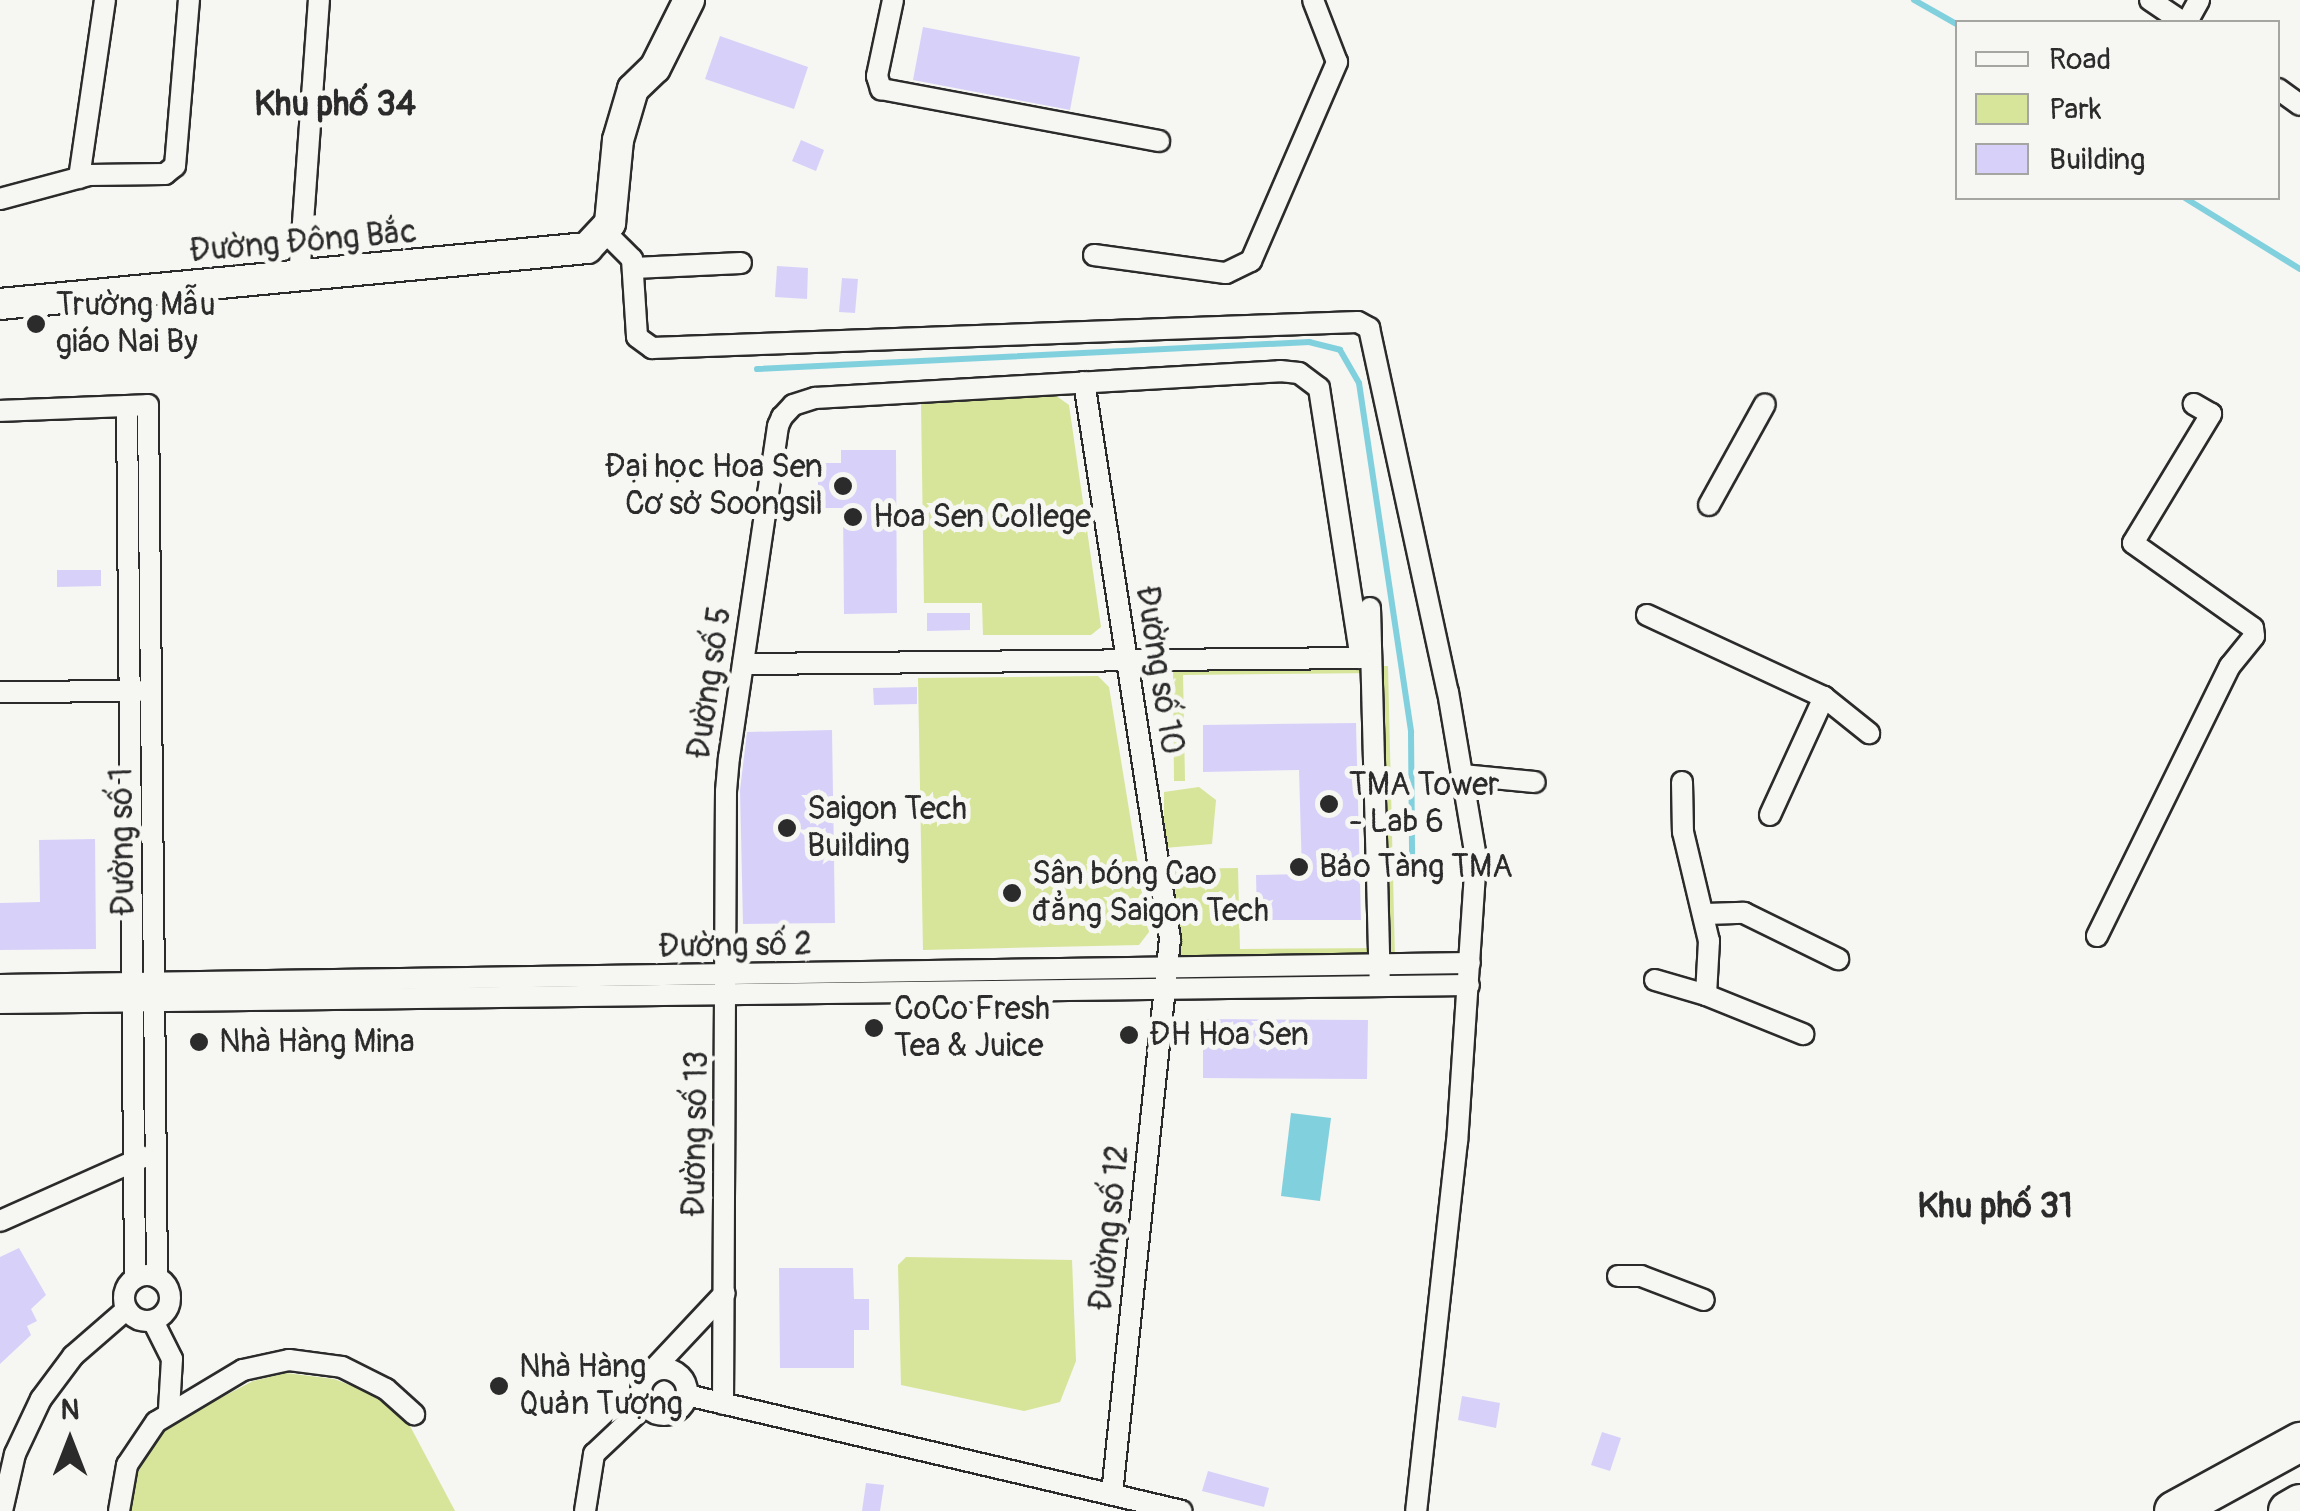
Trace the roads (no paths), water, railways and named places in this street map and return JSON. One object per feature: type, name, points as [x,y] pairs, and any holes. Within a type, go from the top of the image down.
[{"type":"highway","points":[[2174,1511],[2300,1442]]},
{"type":"highway","points":[[2222,1511],[2300,1468]]},
{"type":"highway","points":[[2288,1511],[2300,1504]]},
{"type":"street","points":[[78,178],[105,0]]},
{"type":"street","points":[[0,200],[78,178],[165,174],[174,166],[189,0]]},
{"type":"street","points":[[299,278],[319,0]]},
{"type":"street","points":[[689,0],[655,68],[633,88],[606,233],[634,268],[637,337],[652,348],[1367,324],[1476,858],[1469,985],[1416,1511]]},
{"type":"street","points":[[893,0],[877,76],[881,89],[1159,142]]},
{"type":"street","points":[[1094,255],[1226,273],[1251,261],[1337,62],[1312,0]]},
{"type":"street","points":[[2150,0],[2182,20]]},
{"type":"street","name":"Đường Đông Bắc","points":[[0,304],[587,248],[606,233]]},
{"type":"street","points":[[634,268],[741,263]]},
{"type":"street","points":[[743,664],[1362,658],[1324,404],[1314,382],[1280,371],[1084,382]]},
{"type":"street","name":"Đường số 5","points":[[727,986],[726,791],[778,426],[793,405],[815,398],[1084,382]]},
{"type":"street","name":"Đường số 10","points":[[1084,382],[1127,660],[1168,977]]},
{"type":"street","points":[[1709,506],[1765,404]]},
{"type":"street","points":[[2098,936],[2230,666],[2254,636],[2253,628],[2133,543],[2211,414],[2194,404]]},
{"type":"street","name":"Đường số 1","points":[[0,410],[137,406],[140,691],[131,838],[143,994],[146,1278],[170,1301],[153,1321]]},
{"type":"street","points":[[1370,608],[1380,976]]},
{"type":"street","points":[[1647,614],[1824,697],[1868,734]]},
{"type":"street","points":[[0,692],[140,691]]},
{"type":"street","name":"Đường số 1","points":[[140,691],[153,838],[143,994]]},
{"type":"street","points":[[1770,815],[1824,697]]},
{"type":"street","points":[[1462,775],[1535,782]]},
{"type":"street","points":[[1682,782],[1683,832],[1706,914],[1706,996]]},
{"type":"street","points":[[131,838],[153,838]]},
{"type":"street","points":[[1706,914],[1744,913],[1838,959]]},
{"type":"street","name":"Đường số 2","points":[[1380,976],[1470,963]]},
{"type":"street","name":"Đường số 2","points":[[0,1003],[143,994],[1168,977],[1380,976],[1469,985]]},
{"type":"street","name":"Đường số 12","points":[[1112,1494],[1168,977]]},
{"type":"street","points":[[1655,980],[1804,1034]]},
{"type":"street","name":"Đường số 2","points":[[0,985],[143,994]]},
{"type":"street","name":"Đường số 13","points":[[723,1404],[727,986]]},
{"type":"street","points":[[0,1221],[145,1157]]},
{"type":"street","points":[[1618,1276],[1641,1276],[1704,1300]]},
{"type":"street","points":[[126,1310],[124,1292],[146,1278]]},
{"type":"street","points":[[687,1395],[668,1415],[645,1406],[640,1393],[647,1376],[725,1292]]},
{"type":"street","points":[[126,1310],[153,1321],[172,1359],[169,1410]]},
{"type":"street","points":[[2,1511],[15,1454],[41,1399],[73,1356],[126,1310]]},
{"type":"street","points":[[118,1511],[127,1465],[169,1410],[243,1370],[289,1360],[364,1376],[414,1414]]},
{"type":"street","points":[[647,1376],[674,1371],[687,1395],[1182,1511]]},
{"type":"street","points":[[585,1511],[594,1454],[645,1406]]},
{"type":"water","points":[[1291,1113],[1331,1118],[1320,1201],[1281,1196]]},
{"type":"waterway","points":[[1914,0],[1955,23]]},
{"type":"waterway","points":[[2188,200],[2300,269]]},
{"type":"waterway","points":[[757,369],[1309,342],[1340,350],[1359,383],[1411,732],[1412,853]]},
{"type":"place","name":"Trường Mẫu giáo Nai By","points":[[36,324]]},
{"type":"place","name":"Đại học Hoa Sen Cơ sở Soongsil","points":[[843,486]]},
{"type":"place","name":"Hoa Sen College","points":[[853,517]]},
{"type":"place","name":"TMA Tower - Lab 6","points":[[1329,804]]},
{"type":"place","name":"Saigon Tech Building","points":[[787,828]]},
{"type":"place","name":"Bảo Tàng TMA","points":[[1299,867]]},
{"type":"place","name":"Sân bóng Cao đẳng Saigon Tech","points":[[1012,893]]},
{"type":"place","name":"CoCo Fresh Tea & Juice","points":[[874,1028]]},
{"type":"place","name":"ĐH Hoa Sen","points":[[1129,1035]]},
{"type":"place","name":"Nhà Hàng Mina","points":[[199,1042]]},
{"type":"place","name":"Nhà Hàng Quản Tượng","points":[[499,1386]]},
{"type":"district","name":"Khu phố 34","points":[[335,104]]},
{"type":"district","name":"Khu phố 31","points":[[1995,1206]]}]
